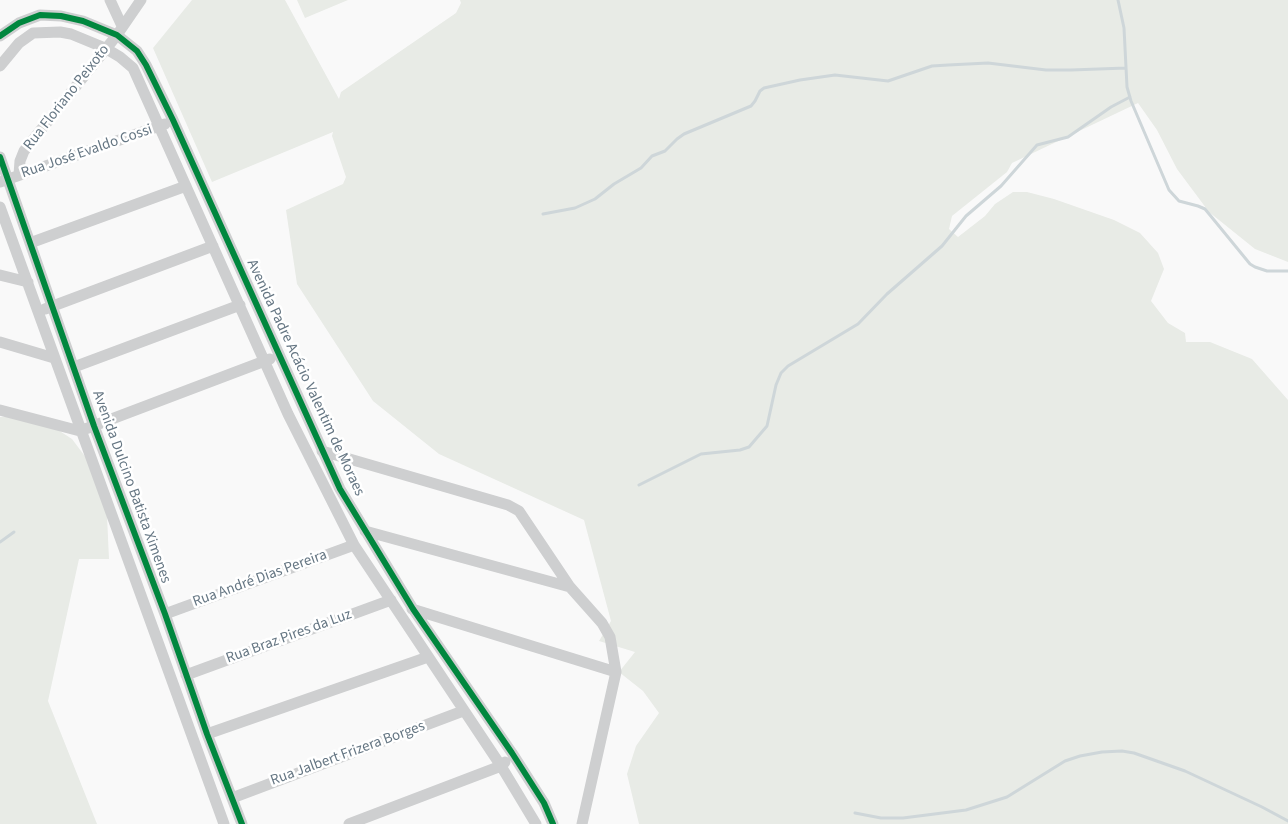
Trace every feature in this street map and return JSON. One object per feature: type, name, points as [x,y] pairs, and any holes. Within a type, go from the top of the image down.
[{"type":"street","points":[[110,0],[119,30]]},
{"type":"street","name":"Rua Floriano Peixoto","points":[[19,175],[20,161],[24,150],[141,0]]},
{"type":"street","points":[[0,36],[19,23],[40,15],[61,16],[119,30]]},
{"type":"street","name":"Avenida Padre Acácio Valentim de Moraes","points":[[119,30],[146,65],[173,120],[340,489],[413,608],[544,803],[553,824]]},
{"type":"street","points":[[0,66],[19,43],[33,33],[60,32],[72,34],[105,48]]},
{"type":"street","name":"Avenida Padre Acácio Valentim de Moraes","points":[[105,48],[133,68],[303,447],[354,545],[501,766],[536,824]]},
{"type":"street","name":"Rua José Evaldo Cossi","points":[[4,181],[173,120]]},
{"type":"street","name":"Avenida Dulcino Batista Ximenes","points":[[0,157],[4,181],[30,243],[94,426],[242,824]]},
{"type":"street","points":[[30,243],[186,186]]},
{"type":"street","name":"Avenida Dulcino Batista Ximenes","points":[[0,207],[224,824]]},
{"type":"street","points":[[38,311],[213,246]]},
{"type":"street","points":[[0,275],[28,282]]},
{"type":"street","points":[[74,367],[240,305]]},
{"type":"street","points":[[0,342],[54,358]]},
{"type":"street","points":[[0,410],[80,431],[278,355]]},
{"type":"street","points":[[322,450],[508,505],[519,511],[570,587],[590,608],[610,637],[616,672],[582,824]]},
{"type":"street","points":[[328,494],[340,489]]},
{"type":"street","points":[[365,531],[570,587]]},
{"type":"street","name":"Rua André Dias Pereira","points":[[165,614],[354,545]]},
{"type":"street","name":"Rua Braz Pires da Luz","points":[[186,674],[391,600]]},
{"type":"street","points":[[401,613],[413,608],[616,672]]},
{"type":"street","points":[[207,734],[428,657]]},
{"type":"street","name":"Rua Jalbert Frizera Borges","points":[[232,798],[463,711]]},
{"type":"street","points":[[349,824],[501,766],[512,753]]},
{"type":"shaded area","points":[[192,0],[285,0],[339,99],[341,92],[456,13],[461,3],[460,0],[1288,0],[1288,262],[1255,249],[1209,212],[1177,169],[1157,130],[1138,103],[1012,163],[1007,172],[952,216],[949,229],[958,237],[985,216],[995,204],[1013,192],[1027,192],[1054,199],[1114,220],[1140,233],[1158,253],[1164,269],[1151,301],[1168,323],[1185,333],[1186,342],[1210,342],[1252,359],[1288,400],[1288,824],[639,824],[627,774],[636,746],[659,713],[643,691],[619,672],[635,652],[599,641],[611,621],[584,520],[439,454],[373,401],[297,284],[286,210],[343,184],[346,177],[332,136],[333,132],[212,182],[153,48]]},
{"type":"shaded area","points":[[297,0],[348,0],[305,18]]},
{"type":"shaded area","points":[[0,417],[41,419],[72,439],[90,463],[107,516],[109,559],[79,559],[48,701],[97,824],[0,824]]},
{"type":"waterway","points":[[1118,0],[1124,28],[1127,87],[1131,101],[1169,190],[1179,201],[1205,209],[1250,264],[1267,271],[1288,271]]},
{"type":"waterway","points":[[543,214],[575,208],[595,199],[614,184],[641,168],[652,156],[665,151],[684,134],[751,106],[764,88],[835,75],[888,81],[932,66],[948,65],[988,63],[1046,70],[1126,68]]},
{"type":"waterway","points":[[639,485],[701,454],[740,450],[749,447],[767,426],[776,385],[781,373],[788,366],[858,324],[887,294],[942,246],[966,216],[1001,186],[1037,145],[1068,137],[1111,107],[1130,97]]},
{"type":"waterway","points":[[0,542],[14,532]]},
{"type":"waterway","points":[[855,813],[881,818],[903,818],[966,810],[1007,797],[1065,761],[1102,752],[1122,751],[1134,753],[1185,771],[1288,821]]},
{"type":"cycle path","points":[[0,36],[19,23],[40,15],[61,16],[83,21],[117,35],[137,51],[146,65],[173,120],[340,489],[413,609],[544,803],[553,824]]},
{"type":"cycle path","points":[[0,157],[94,426],[242,824]]}]
